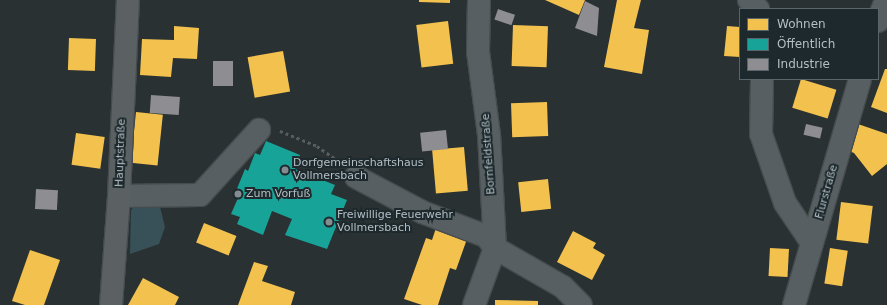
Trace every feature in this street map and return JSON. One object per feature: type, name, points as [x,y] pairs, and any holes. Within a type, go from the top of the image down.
[{"type":"main road","name":"Hauptstraße","points":[[111,305],[119,196],[128,0]]},
{"type":"street","name":"Bornfeldstraße","points":[[474,305],[495,248],[489,134],[478,52],[479,0]]},
{"type":"street","points":[[748,0],[757,8]]},
{"type":"street","points":[[879,18],[886,0]]},
{"type":"street","points":[[762,80],[761,134],[785,203],[812,243]]},
{"type":"street","name":"Flurstraße","points":[[794,305],[860,80]]},
{"type":"street","points":[[119,196],[200,195],[259,130]]},
{"type":"street","points":[[356,177],[422,212],[486,236],[495,248],[563,287],[581,305]]},
{"type":"path","points":[[259,130],[265,125],[317,146],[347,167],[356,177]]},
{"type":"water","points":[[159,203],[165,227],[159,244],[130,254],[131,210],[135,205]]},
{"type":"building: Wohnen","points":[[419,0],[450,0],[450,3],[419,2]]},
{"type":"building: Wohnen","points":[[545,0],[585,0],[579,15]]},
{"type":"building: Wohnen","points":[[617,0],[641,0],[634,28],[649,30],[642,74],[604,67]]},
{"type":"building: Wohnen","points":[[448,21],[453,64],[421,68],[416,25]]},
{"type":"building: Wohnen","points":[[513,25],[548,26],[547,67],[512,66]]},
{"type":"building: Wohnen","points":[[174,26],[199,28],[197,59],[173,58],[171,77],[140,75],[142,39],[174,40]]},
{"type":"building: Wohnen","points":[[727,26],[739,27],[739,57],[724,56]]},
{"type":"building: Wohnen","points":[[69,38],[96,39],[95,71],[68,70]]},
{"type":"building: Wohnen","points":[[283,51],[290,91],[255,98],[248,57]]},
{"type":"building: Wohnen","points":[[885,69],[887,69],[887,113],[871,107]]},
{"type":"building: Wohnen","points":[[801,80],[836,90],[828,119],[792,108]]},
{"type":"building: Wohnen","points":[[547,102],[548,136],[512,137],[511,103]]},
{"type":"building: Wohnen","points":[[136,112],[163,115],[158,166],[131,163]]},
{"type":"building: Wohnen","points":[[858,124],[887,134],[887,164],[872,176],[854,153],[849,151]]},
{"type":"building: Wohnen","points":[[76,133],[105,137],[100,169],[72,165]]},
{"type":"building: Wohnen","points":[[464,147],[468,191],[436,194],[432,150]]},
{"type":"building: Wohnen","points":[[548,179],[551,209],[521,212],[518,182]]},
{"type":"building: Wohnen","points":[[841,202],[873,206],[868,244],[836,240]]},
{"type":"building: Wohnen","points":[[204,223],[236,236],[229,256],[196,242]]},
{"type":"building: Wohnen","points":[[436,228],[467,239],[456,270],[450,268],[438,305],[422,305],[404,299],[426,238],[432,240]]},
{"type":"building: Wohnen","points":[[573,231],[596,243],[593,248],[605,255],[592,280],[557,262]]},
{"type":"building: Wohnen","points":[[770,248],[789,249],[788,277],[769,276]]},
{"type":"building: Wohnen","points":[[830,248],[848,251],[842,286],[824,284]]},
{"type":"building: Wohnen","points":[[30,250],[60,260],[44,305],[25,305],[12,301]]},
{"type":"building: Wohnen","points":[[254,262],[268,266],[262,281],[295,292],[291,305],[238,305]]},
{"type":"building: Wohnen","points":[[143,278],[179,297],[175,305],[128,305]]},
{"type":"building: Wohnen","points":[[495,300],[538,301],[538,305],[495,305]]},
{"type":"building: Öffentlich","points":[[266,141],[300,155],[295,169],[335,185],[331,194],[347,200],[327,249],[285,235],[292,219],[272,211],[263,235],[237,224],[240,217],[231,214],[238,198],[234,196],[245,169],[248,171],[255,153],[260,155]]},
{"type":"building: Industrie","points":[[585,1],[599,8],[597,36],[575,28]]},
{"type":"building: Industrie","points":[[498,9],[515,15],[511,25],[494,19]]},
{"type":"building: Industrie","points":[[213,61],[233,61],[233,86],[213,86]]},
{"type":"building: Industrie","points":[[151,95],[180,97],[179,115],[150,113]]},
{"type":"building: Industrie","points":[[806,124],[823,128],[820,139],[804,135]]},
{"type":"building: Industrie","points":[[446,130],[448,149],[422,152],[420,133]]},
{"type":"building: Industrie","points":[[36,189],[58,190],[57,210],[35,209]]},
{"type":"place","name":"Dorfgemeinschaftshaus Vollmersbach","points":[[285,170]]},
{"type":"place","name":"Zum Vorfuß","points":[[238,194]]},
{"type":"place","name":"Freiwillige Feuerwehr Vollmersbach","points":[[329,222]]}]
